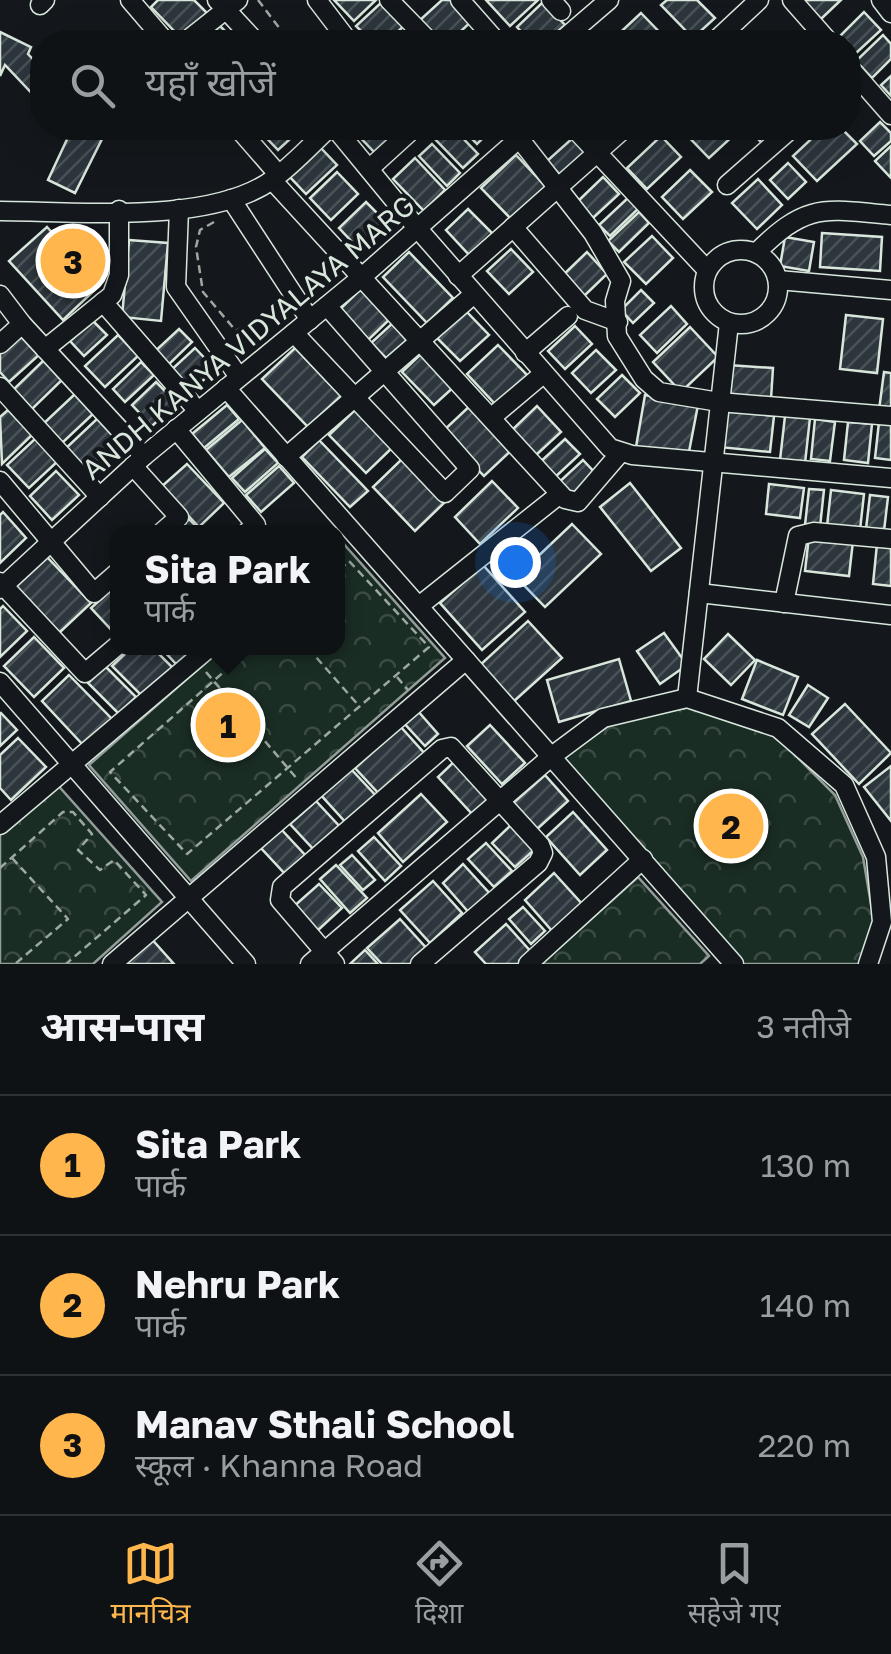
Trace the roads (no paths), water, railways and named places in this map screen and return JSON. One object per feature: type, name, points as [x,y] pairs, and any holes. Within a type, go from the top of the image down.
[{"type":"street","points":[[130,0],[156,30]]},
{"type":"street","points":[[317,0],[340,30]]},
{"type":"street","points":[[389,0],[418,30]]},
{"type":"street","points":[[460,0],[486,30]]},
{"type":"street","points":[[574,30],[609,0]]},
{"type":"street","points":[[727,30],[759,0]]},
{"type":"street","points":[[792,0],[818,30]]},
{"type":"street","points":[[880,0],[891,13]]},
{"type":"street","points":[[198,30],[227,3],[247,30]]},
{"type":"street","points":[[861,84],[891,115]]},
{"type":"street","points":[[247,140],[275,177],[560,494],[578,502],[622,452]]},
{"type":"street","points":[[0,211],[178,209],[234,204],[275,177],[318,140]]},
{"type":"street","points":[[343,140],[602,442],[622,452],[891,478]]},
{"type":"street","points":[[369,169],[401,140]]},
{"type":"street","name":"ANDH KANYA VIDYALAYA MARG","points":[[1,585],[138,461],[418,230],[512,140]]},
{"type":"street","points":[[527,140],[593,233],[621,281],[615,301],[616,336],[644,379],[659,392],[720,402],[891,416]]},
{"type":"street","points":[[586,140],[707,270]]},
{"type":"street","points":[[458,276],[612,140]]},
{"type":"street","points":[[727,184],[778,140]]},
{"type":"street","points":[[234,204],[310,320]]},
{"type":"street","points":[[178,209],[176,287],[232,383],[337,525]]},
{"type":"street","points":[[45,349],[112,295],[119,275],[118,210]]},
{"type":"street","points":[[756,253],[784,225],[809,214],[838,211],[891,215]]},
{"type":"street","points":[[513,228],[586,310],[618,322]]},
{"type":"street","points":[[730,251],[756,253],[767,260],[778,280],[774,306],[754,322],[729,323],[708,307],[703,282],[707,270],[718,257],[730,251]]},
{"type":"street","points":[[778,280],[891,290]]},
{"type":"street","points":[[286,457],[474,294]]},
{"type":"street","points":[[0,295],[138,461],[154,499],[180,518],[171,525]]},
{"type":"street","points":[[104,302],[198,411]]},
{"type":"street","points":[[294,333],[445,493],[470,469],[326,306]]},
{"type":"street","points":[[524,353],[568,316]]},
{"type":"street","points":[[687,698],[729,323]]},
{"type":"street","points":[[0,344],[22,324]]},
{"type":"street","points":[[492,418],[542,374]]},
{"type":"street","points":[[0,386],[100,497]]},
{"type":"street","points":[[176,429],[256,525]]},
{"type":"street","points":[[0,481],[94,593],[110,579]]},
{"type":"street","points":[[419,606],[560,494]]},
{"type":"street","points":[[784,603],[798,536],[814,532],[891,540]]},
{"type":"street","points":[[345,536],[419,606],[729,962]]},
{"type":"street","points":[[1,585],[85,673],[110,651]]},
{"type":"street","points":[[699,593],[891,615]]},
{"type":"street","points":[[0,825],[201,655]]},
{"type":"street","points":[[112,964],[466,660]]},
{"type":"street","points":[[0,682],[246,964]]},
{"type":"street","points":[[420,964],[542,858],[540,846],[500,801],[455,748],[447,747],[282,887],[280,900],[323,960],[500,801],[552,756],[603,718],[687,698],[778,728],[844,785],[876,856],[886,922],[868,964]]},
{"type":"street","points":[[528,964],[642,859]]},
{"type":"place","name":"Manav Sthali School","points":[[73,261]]},
{"type":"place","name":"Sita Park","points":[[228,725]]},
{"type":"place","name":"Nehru Park","points":[[731,826]]}]
